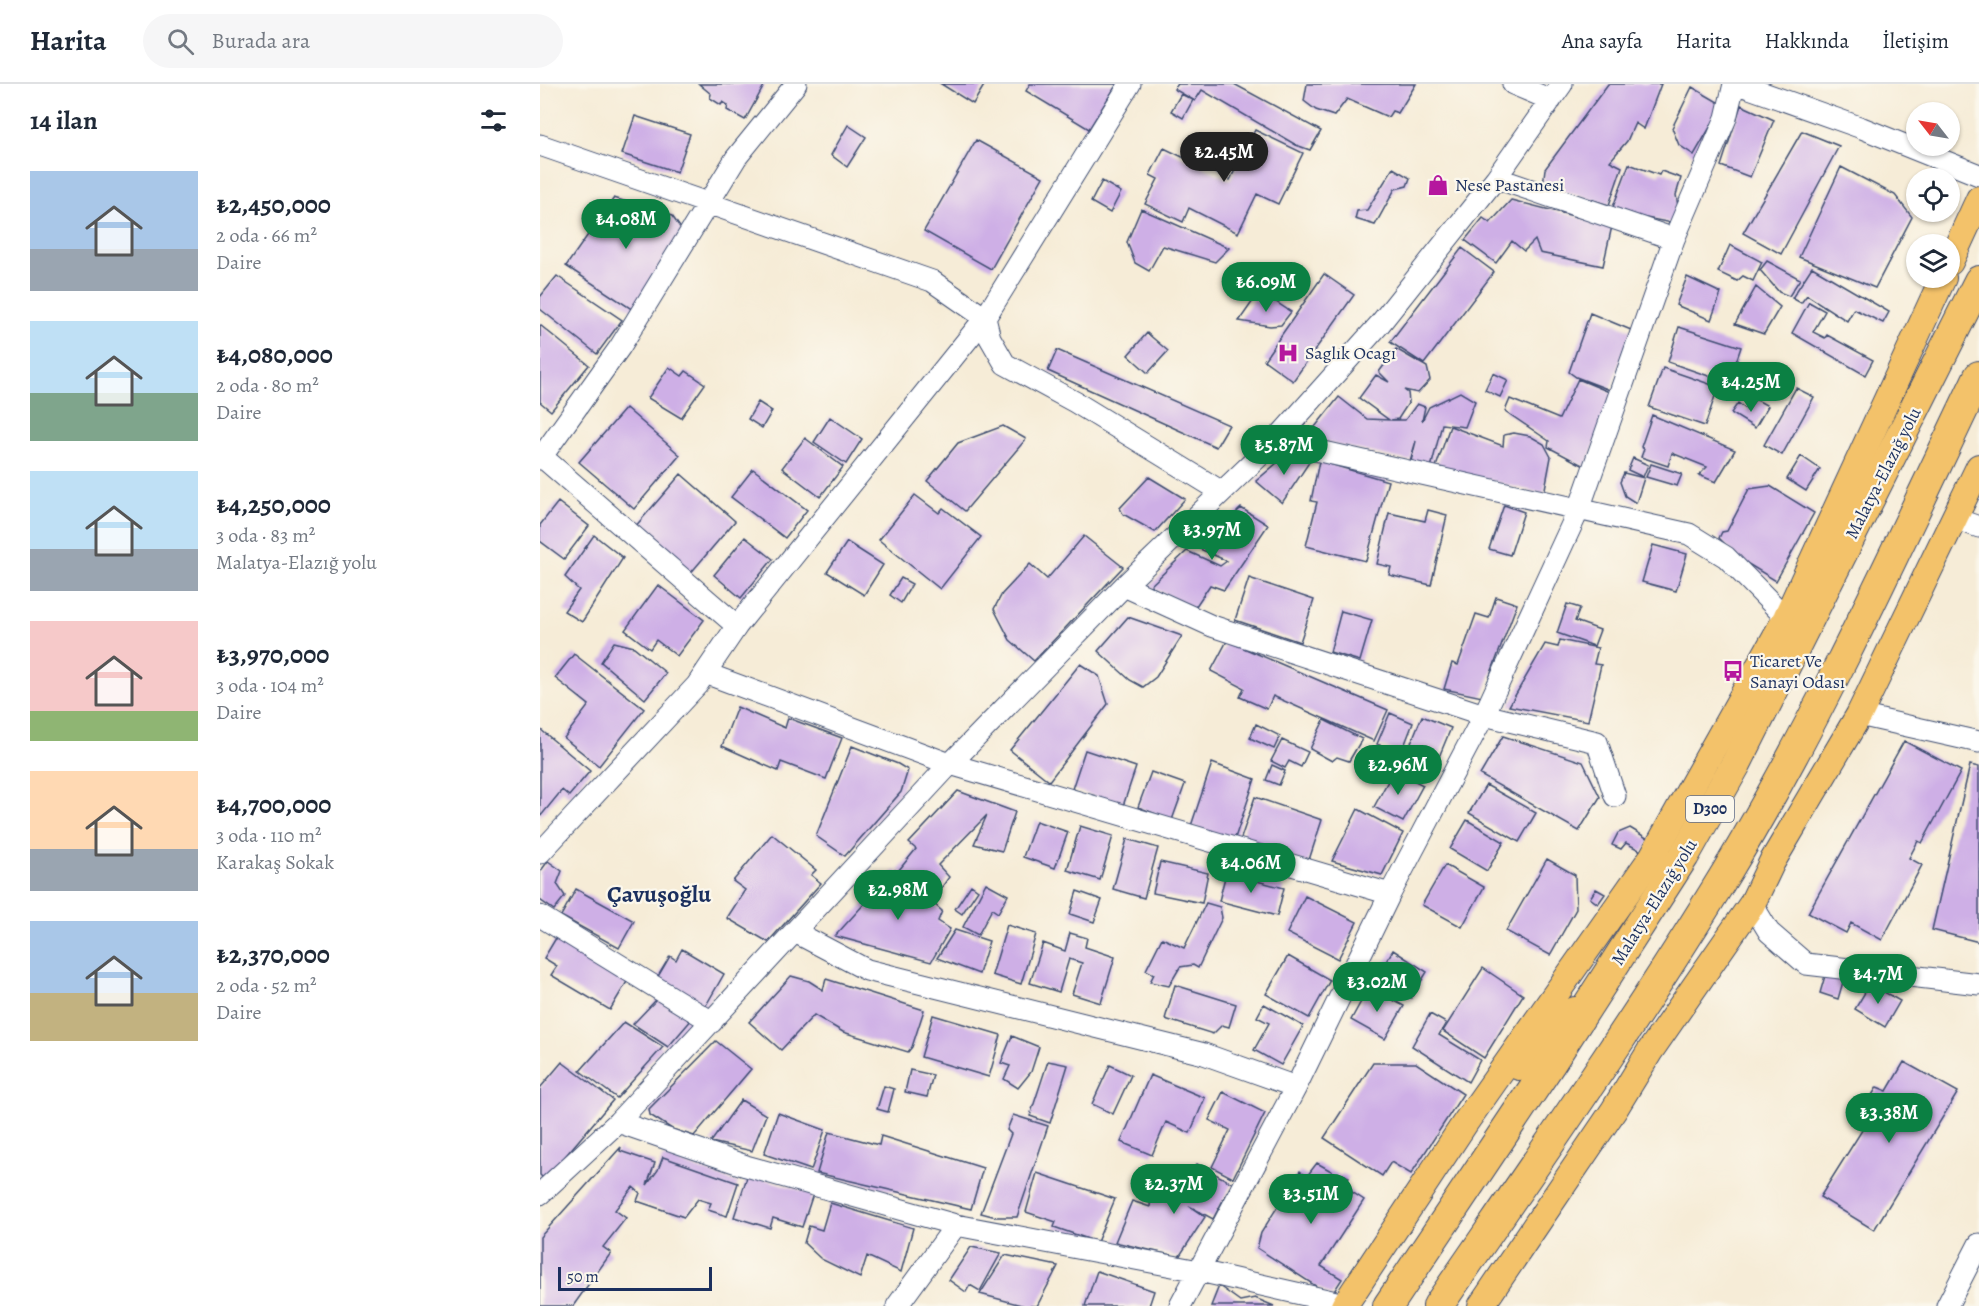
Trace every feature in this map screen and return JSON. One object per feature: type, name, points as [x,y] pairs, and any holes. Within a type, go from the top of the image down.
[{"type":"highway","name":"Malatya-Elazığ yolu","points":[[1388,1306],[1607,977],[1684,856],[1736,764],[1979,281]]},
{"type":"highway","name":"D300","points":[[1438,1306],[1644,1004],[1728,871],[1832,680],[1979,376]]},
{"type":"main road","points":[[1960,240],[1979,199]]},
{"type":"main road","points":[[1344,1305],[1465,1123],[1652,857],[1786,618],[1938,288]]},
{"type":"main road","points":[[1481,1306],[1752,904],[1772,862],[1859,716],[1979,467]]},
{"type":"main road","points":[[1465,1123],[1607,977]]},
{"type":"main road","points":[[1571,1111],[1682,1005]]},
{"type":"street","points":[[737,626],[541,457],[620,347],[711,203],[736,158],[796,84]]},
{"type":"street","points":[[540,853],[697,685],[737,626],[985,318],[1130,84]]},
{"type":"street","points":[[540,1194],[618,1122],[950,764],[1124,586],[1275,441],[1379,325],[1496,178],[1556,92],[1513,84]]},
{"type":"street","points":[[1180,1306],[1296,1087],[1390,894],[1484,715],[1579,509],[1674,239],[1726,118],[1736,84],[1862,128],[1979,175]]},
{"type":"street","points":[[540,145],[932,281],[985,318],[990,338],[1005,364],[1075,402],[1222,492]]},
{"type":"street","points":[[1496,178],[1674,239]]},
{"type":"street","points":[[1275,441],[1689,534],[1726,557],[1786,618]]},
{"type":"street","points":[[1953,518],[1979,527]]},
{"type":"street","points":[[1124,586],[1212,626],[1484,715],[1597,742],[1615,796]]},
{"type":"street","points":[[705,673],[950,764],[1390,894]]},
{"type":"street","points":[[1859,716],[1979,742]]},
{"type":"street","points":[[1752,904],[1769,932],[1806,964],[1979,984]]},
{"type":"street","points":[[540,916],[711,1022]]},
{"type":"street","points":[[795,932],[867,970],[1204,1054],[1296,1087]]},
{"type":"street","points":[[618,1122],[746,1166],[956,1226],[1199,1271],[1344,1305]]},
{"type":"street","points":[[897,1306],[956,1226]]},
{"type":"street","points":[[1947,1306],[1979,1244]]},
{"type":"building","points":[[699,84],[765,84],[745,120],[727,110],[728,105],[723,102],[721,105],[710,98],[711,94]]},
{"type":"building","points":[[941,84],[985,84],[973,104]]},
{"type":"building","points":[[1030,84],[1117,84],[1089,129],[1026,91]]},
{"type":"building","points":[[1178,84],[1234,84],[1321,131],[1310,150],[1296,145],[1202,90],[1195,101],[1174,89]]},
{"type":"building","points":[[1307,84],[1416,84],[1398,113],[1392,111],[1388,117],[1347,99],[1334,116],[1316,110],[1304,101]]},
{"type":"building","points":[[1608,84],[1661,84],[1644,129],[1635,123],[1627,141],[1610,161],[1622,167],[1609,205],[1543,185],[1545,169]]},
{"type":"building","points":[[1692,87],[1723,105],[1694,155],[1679,145],[1672,128]]},
{"type":"building","points":[[1181,94],[1193,100],[1183,118],[1171,111]]},
{"type":"building","points":[[1741,105],[1774,120],[1750,177],[1721,166]]},
{"type":"building","points":[[635,116],[690,134],[677,172],[622,154]]},
{"type":"building","points":[[848,125],[866,137],[847,167],[831,155]]},
{"type":"building","points":[[1255,130],[1303,153],[1278,204],[1257,194],[1238,233],[1189,208],[1183,222],[1145,204],[1158,179],[1150,175],[1164,148],[1230,180]]},
{"type":"building","points":[[1802,131],[1839,146],[1781,254],[1743,233]]},
{"type":"building","points":[[976,140],[1043,177],[991,269],[924,231]]},
{"type":"building","points":[[1629,164],[1659,175],[1661,171],[1681,178],[1676,195],[1678,206],[1672,223],[1641,217],[1613,207]]},
{"type":"building","points":[[1841,167],[1895,195],[1906,209],[1906,222],[1909,222],[1875,288],[1799,257]]},
{"type":"building","points":[[1393,168],[1410,178],[1407,186],[1395,189],[1375,225],[1355,219],[1357,211],[1367,210]]},
{"type":"building","points":[[1102,181],[1121,192],[1110,213],[1091,202]]},
{"type":"building","points":[[614,198],[672,216],[684,233],[633,310],[566,266]]},
{"type":"building","points":[[1511,200],[1612,226],[1603,266],[1540,253],[1535,240],[1524,251],[1512,241],[1496,263],[1465,240],[1483,218],[1490,223]]},
{"type":"building","points":[[1141,209],[1229,248],[1215,262],[1163,246],[1149,271],[1135,263],[1127,242]]},
{"type":"building","points":[[1730,245],[1762,262],[1753,281],[1743,276],[1737,281],[1718,272]]},
{"type":"building","points":[[1462,248],[1494,272],[1424,364],[1390,342]]},
{"type":"building","points":[[1767,261],[1800,279],[1789,296],[1779,292],[1760,270]]},
{"type":"building","points":[[1812,267],[1889,312],[1883,323],[1854,309],[1847,321],[1807,295],[1801,303],[1792,298]]},
{"type":"building","points":[[1324,274],[1354,295],[1293,381],[1264,360]]},
{"type":"building","points":[[557,276],[622,320],[597,354],[540,309],[540,297]]},
{"type":"building","points":[[1687,277],[1721,293],[1711,320],[1676,305]]},
{"type":"building","points":[[1756,287],[1780,307],[1764,334],[1735,324]]},
{"type":"building","points":[[1267,296],[1291,312],[1281,325],[1270,326],[1239,321],[1255,298],[1263,303]]},
{"type":"building","points":[[1809,302],[1825,311],[1813,332],[1825,338],[1827,335],[1873,360],[1865,375],[1792,333]]},
{"type":"building","points":[[1590,313],[1631,330],[1610,390],[1569,372]]},
{"type":"building","points":[[540,325],[589,365],[551,411],[540,402]]},
{"type":"building","points":[[1679,327],[1741,347],[1729,383],[1668,362]]},
{"type":"building","points":[[1147,333],[1168,351],[1148,373],[1128,355]]},
{"type":"building","points":[[1396,349],[1427,367],[1430,380],[1418,393],[1404,390],[1408,393],[1409,402],[1398,419],[1391,420],[1405,420],[1417,404],[1425,407],[1422,421],[1429,407],[1460,392],[1475,401],[1465,427],[1442,424],[1431,468],[1411,461],[1416,441],[1410,461],[1314,440],[1311,432],[1339,397],[1367,419],[1389,420],[1359,398],[1376,375],[1389,382],[1379,372]]},
{"type":"building","points":[[1057,350],[1229,425],[1216,447],[1048,371]]},
{"type":"building","points":[[669,367],[682,376],[686,371],[705,384],[681,418],[648,398]]},
{"type":"building","points":[[1663,368],[1718,387],[1705,426],[1649,407]]},
{"type":"building","points":[[1493,373],[1508,380],[1500,397],[1485,390]]},
{"type":"building","points":[[1578,379],[1614,394],[1586,467],[1548,447],[1549,441],[1505,411],[1510,399],[1559,419]]},
{"type":"building","points":[[1796,388],[1814,397],[1782,455],[1764,445]]},
{"type":"building","points":[[1755,399],[1768,406],[1755,428],[1731,413],[1738,403],[1747,410]]},
{"type":"building","points":[[758,402],[772,411],[762,428],[748,419]]},
{"type":"building","points":[[626,408],[680,455],[634,509],[579,462]]},
{"type":"building","points":[[1652,415],[1735,450],[1716,482],[1699,475],[1707,467],[1672,453],[1668,466],[1641,457],[1644,449],[1641,447]]},
{"type":"building","points":[[830,417],[862,439],[846,464],[814,442]]},
{"type":"building","points":[[1003,426],[1026,439],[965,511],[927,481],[958,443]]},
{"type":"building","points":[[1450,426],[1503,446],[1504,435],[1514,433],[1530,436],[1544,444],[1551,457],[1544,494],[1436,467]]},
{"type":"building","points":[[805,438],[843,467],[820,497],[782,468]]},
{"type":"building","points":[[1801,456],[1820,469],[1806,491],[1787,479]]},
{"type":"building","points":[[1284,457],[1312,458],[1282,503],[1256,481]]},
{"type":"building","points":[[1633,458],[1648,465],[1643,477],[1628,470]]},
{"type":"building","points":[[1319,461],[1388,481],[1366,561],[1306,546],[1317,502],[1311,501]]},
{"type":"building","points":[[1651,464],[1682,474],[1677,486],[1646,477]]},
{"type":"building","points":[[753,469],[807,510],[785,538],[731,497]]},
{"type":"building","points":[[1624,473],[1644,478],[1636,503],[1625,496],[1620,482]]},
{"type":"building","points":[[681,474],[735,521],[689,575],[634,528]]},
{"type":"building","points":[[1149,477],[1185,499],[1155,532],[1123,514],[1120,508]]},
{"type":"building","points":[[1770,486],[1814,513],[1776,581],[1740,559],[1719,538],[1722,532],[1727,531],[1749,489]]},
{"type":"building","points":[[915,495],[939,513],[943,508],[981,537],[940,589],[879,540]]},
{"type":"building","points":[[558,502],[589,526],[564,559],[540,541],[540,525]]},
{"type":"building","points":[[1504,505],[1524,512],[1510,555],[1489,549]]},
{"type":"building","points":[[1241,508],[1268,525],[1224,590],[1210,585],[1194,609],[1150,586],[1187,551],[1220,566],[1227,561],[1200,549]]},
{"type":"building","points":[[1428,510],[1447,515],[1431,585],[1389,575],[1391,567],[1377,564],[1389,513],[1425,521]]},
{"type":"building","points":[[594,535],[623,558],[582,622],[564,611],[579,590],[565,577]]},
{"type":"building","points":[[1084,536],[1123,567],[1034,661],[1010,640],[994,609],[1002,594],[1030,564],[1047,579]]},
{"type":"building","points":[[745,537],[773,559],[741,598],[714,575]]},
{"type":"building","points":[[847,542],[883,565],[864,595],[827,572]]},
{"type":"building","points":[[1653,545],[1687,554],[1676,591],[1642,582]]},
{"type":"building","points":[[901,578],[912,584],[901,603],[890,595]]},
{"type":"building","points":[[1249,578],[1314,600],[1300,642],[1235,620]]},
{"type":"building","points":[[658,585],[704,620],[677,656],[656,640],[650,649],[625,630]]},
{"type":"building","points":[[1496,597],[1517,604],[1482,697],[1444,689],[1452,663],[1458,665],[1476,614],[1489,618]]},
{"type":"building","points":[[1567,604],[1580,608],[1575,621],[1600,630],[1594,646],[1557,633]]},
{"type":"building","points":[[1341,611],[1372,620],[1360,661],[1330,652]]},
{"type":"building","points":[[1128,617],[1182,636],[1156,677],[1143,687],[1130,680],[1098,651]]},
{"type":"building","points":[[1560,640],[1598,648],[1594,664],[1601,665],[1588,721],[1509,706],[1545,644],[1558,647]]},
{"type":"building","points":[[1227,641],[1388,710],[1374,741],[1273,696],[1267,709],[1240,697],[1244,688],[1211,671]]},
{"type":"building","points":[[614,642],[634,647],[666,673],[645,699],[601,662]]},
{"type":"building","points":[[574,654],[644,709],[599,766],[564,738],[589,705],[555,678]]},
{"type":"building","points":[[1080,664],[1099,676],[1108,704],[1049,781],[1010,750]]},
{"type":"building","points":[[737,707],[785,728],[788,718],[842,738],[826,779],[781,762],[778,771],[722,746]]},
{"type":"building","points":[[1390,713],[1413,723],[1401,754],[1377,744]]},
{"type":"building","points":[[1422,716],[1451,728],[1434,769],[1405,757]]},
{"type":"building","points":[[1324,720],[1362,739],[1349,761],[1337,757],[1332,761],[1310,749]]},
{"type":"building","points":[[1256,724],[1280,736],[1274,749],[1250,738]]},
{"type":"building","points":[[540,729],[590,771],[569,796],[562,790],[540,817]]},
{"type":"building","points":[[1503,736],[1583,762],[1600,797],[1579,831],[1480,775]]},
{"type":"building","points":[[1282,740],[1308,752],[1301,767],[1289,761],[1285,768],[1271,761]]},
{"type":"building","points":[[1904,741],[1961,771],[1922,843],[1918,841],[1909,858],[1922,865],[1882,940],[1851,923],[1846,933],[1808,913]]},
{"type":"building","points":[[852,746],[908,770],[901,792],[845,856],[816,836]]},
{"type":"building","points":[[1085,750],[1136,767],[1123,806],[1072,789]]},
{"type":"building","points":[[1212,763],[1255,779],[1234,841],[1191,826]]},
{"type":"building","points":[[1272,765],[1285,771],[1279,785],[1266,780]]},
{"type":"building","points":[[1970,765],[1979,767],[1979,942],[1932,930]]},
{"type":"building","points":[[1394,770],[1423,785],[1403,822],[1374,807]]},
{"type":"building","points":[[1151,772],[1185,784],[1172,820],[1138,807]]},
{"type":"building","points":[[1486,785],[1536,813],[1519,842],[1469,813]]},
{"type":"building","points":[[958,791],[1015,812],[1002,851],[974,844],[987,815],[938,865],[949,877],[933,900],[899,870],[916,849],[909,843]]},
{"type":"building","points":[[1255,797],[1322,820],[1308,863],[1240,841]]},
{"type":"building","points":[[1358,809],[1403,833],[1382,875],[1332,861]]},
{"type":"building","points":[[1467,820],[1504,842],[1487,871],[1450,849]]},
{"type":"building","points":[[1036,821],[1068,832],[1055,868],[1023,857]]},
{"type":"building","points":[[1080,826],[1113,836],[1100,880],[1067,870]]},
{"type":"building","points":[[1630,828],[1650,840],[1643,852],[1626,843],[1621,849],[1612,845],[1618,833]]},
{"type":"building","points":[[772,834],[816,870],[811,875],[821,883],[768,942],[727,918],[745,890],[733,881]]},
{"type":"building","points":[[1127,839],[1158,848],[1144,898],[1113,889]]},
{"type":"building","points":[[1547,859],[1575,875],[1576,909],[1550,955],[1506,931]]},
{"type":"building","points":[[548,861],[562,871],[557,884],[565,896],[554,910],[540,900],[540,872]]},
{"type":"building","points":[[1160,862],[1208,873],[1202,903],[1153,893]]},
{"type":"building","points":[[1445,865],[1484,887],[1462,927],[1422,905]]},
{"type":"building","points":[[895,870],[942,911],[938,921],[950,929],[931,962],[835,936]]},
{"type":"building","points":[[1226,873],[1284,888],[1277,916],[1219,901]]},
{"type":"building","points":[[986,883],[1008,895],[998,913],[992,909],[978,935],[963,927]]},
{"type":"building","points":[[971,885],[978,890],[962,914],[955,909]]},
{"type":"building","points":[[576,889],[634,921],[619,948],[561,916]]},
{"type":"building","points":[[1596,889],[1605,894],[1598,904],[1590,898]]},
{"type":"building","points":[[1077,891],[1102,900],[1094,922],[1070,914]]},
{"type":"building","points":[[1305,896],[1357,922],[1338,959],[1287,933]]},
{"type":"building","points":[[1206,903],[1220,907],[1222,918],[1198,968],[1193,965],[1180,967],[1169,986],[1150,982],[1154,974],[1146,970],[1162,938],[1184,948]]},
{"type":"building","points":[[1007,925],[1036,934],[1021,984],[992,975]]},
{"type":"building","points":[[955,930],[989,941],[979,974],[937,958]]},
{"type":"building","points":[[559,933],[631,975],[610,1010],[551,975],[557,966],[544,958]]},
{"type":"building","points":[[1070,933],[1087,938],[1085,947],[1115,957],[1101,1003],[1072,994],[1082,963],[1069,959],[1059,992],[1030,983],[1043,943],[1065,951]]},
{"type":"building","points":[[682,949],[724,974],[705,1007],[657,978],[670,956],[676,960]]},
{"type":"building","points":[[1393,950],[1427,972],[1411,998],[1377,976]]},
{"type":"building","points":[[1288,956],[1330,980],[1309,1018],[1266,994]]},
{"type":"building","points":[[1483,968],[1523,995],[1484,1058],[1443,1031]]},
{"type":"building","points":[[1827,969],[1845,975],[1838,999],[1820,993]]},
{"type":"building","points":[[791,976],[809,981],[823,990],[826,979],[924,1010],[912,1047],[908,1052],[843,1032],[814,1015],[781,1050],[749,1022]]},
{"type":"building","points":[[1870,984],[1900,1001],[1885,1027],[1855,1009]]},
{"type":"building","points":[[1175,985],[1236,1004],[1229,1027],[1222,1025],[1213,1034],[1165,1019]]},
{"type":"building","points":[[1369,987],[1404,1006],[1385,1039],[1351,1020]]},
{"type":"building","points":[[657,999],[693,1018],[668,1047],[633,1024]]},
{"type":"building","points":[[1264,1004],[1303,1026],[1281,1065],[1254,1050],[1269,1023],[1257,1017]]},
{"type":"building","points":[[1430,1014],[1446,1023],[1439,1035],[1480,1060],[1468,1082],[1412,1046]]},
{"type":"building","points":[[933,1015],[1001,1035],[989,1077],[921,1057]]},
{"type":"building","points":[[624,1022],[663,1047],[617,1098],[580,1071]]},
{"type":"building","points":[[1012,1036],[1039,1047],[1031,1072],[1018,1088],[1004,1079],[1010,1066],[1001,1063]]},
{"type":"building","points":[[716,1041],[751,1069],[694,1136],[672,1129],[650,1115],[649,1109]]},
{"type":"building","points":[[1048,1061],[1068,1065],[1050,1123],[1030,1116]]},
{"type":"building","points":[[562,1062],[613,1100],[545,1180],[540,1175],[540,1088]]},
{"type":"building","points":[[1904,1062],[1958,1092],[1874,1230],[1820,1197],[1871,1116],[1863,1110],[1877,1087],[1887,1091]]},
{"type":"building","points":[[1373,1063],[1416,1063],[1463,1094],[1411,1174],[1391,1162],[1382,1176],[1324,1138]]},
{"type":"building","points":[[1110,1065],[1131,1075],[1113,1114],[1092,1104]]},
{"type":"building","points":[[910,1070],[933,1075],[927,1097],[905,1092]]},
{"type":"building","points":[[1150,1075],[1205,1098],[1190,1133],[1166,1122],[1152,1155],[1121,1142]]},
{"type":"building","points":[[884,1086],[894,1089],[888,1112],[877,1109]]},
{"type":"building","points":[[1223,1092],[1265,1113],[1233,1178],[1212,1167],[1230,1130],[1209,1120]]},
{"type":"building","points":[[741,1100],[766,1115],[752,1151],[711,1142]]},
{"type":"building","points":[[778,1113],[825,1130],[811,1170],[764,1154]]},
{"type":"building","points":[[1013,1115],[1048,1126],[1017,1217],[996,1217],[981,1213],[1011,1134],[1007,1130]]},
{"type":"building","points":[[829,1132],[879,1145],[881,1136],[983,1168],[971,1209],[817,1173]]},
{"type":"building","points":[[621,1147],[620,1151],[655,1163],[647,1185],[658,1170],[663,1157],[738,1183],[727,1216],[708,1210],[711,1203],[698,1199],[684,1217],[637,1201],[640,1193],[633,1187],[615,1210],[626,1218],[603,1247],[611,1253],[573,1306],[540,1306],[540,1237]]},
{"type":"building","points":[[1317,1163],[1340,1176],[1343,1174],[1349,1177],[1343,1186],[1364,1200],[1321,1266],[1342,1279],[1331,1296],[1257,1248],[1261,1233],[1300,1171],[1307,1176]]},
{"type":"building","points":[[1197,1164],[1232,1183],[1213,1219],[1189,1206],[1205,1217],[1179,1257],[1115,1242],[1132,1201],[1150,1207],[1151,1194],[1164,1202],[1169,1194],[1177,1200]]},
{"type":"building","points":[[1037,1173],[1115,1199],[1097,1242],[1054,1227],[1056,1222],[1026,1212]]},
{"type":"building","points":[[748,1174],[813,1194],[802,1227],[773,1218],[770,1228],[734,1217]]},
{"type":"building","points":[[830,1203],[913,1228],[901,1272],[867,1256],[860,1278],[821,1259],[804,1243],[809,1226],[822,1230]]},
{"type":"building","points":[[971,1247],[1001,1253],[980,1291],[970,1285],[966,1292],[949,1280]]},
{"type":"building","points":[[1005,1255],[1058,1266],[1037,1306],[1025,1306],[980,1294]]},
{"type":"building","points":[[1097,1271],[1154,1291],[1149,1306],[1085,1306]]},
{"type":"building","points":[[1219,1286],[1240,1301],[1255,1298],[1274,1306],[1211,1306]]},
{"type":"place","name":"Nese Pastanesi","points":[[1438,185]]},
{"type":"place","name":"Saglık Ocagı","points":[[1288,353]]},
{"type":"place","name":"Ticaret Ve Sanayi Odası","points":[[1733,671]]},
{"type":"district","name":"Çavuşoğlu","points":[[659,894]]}]
